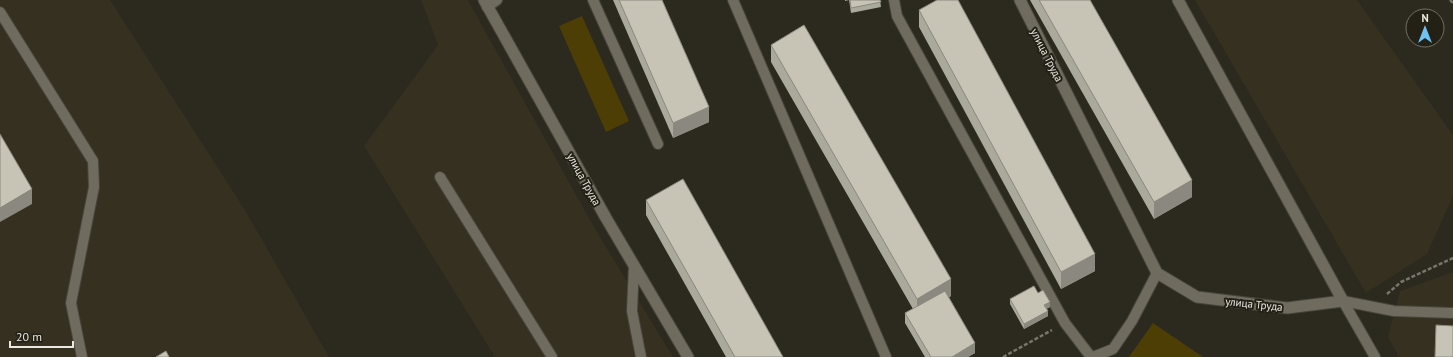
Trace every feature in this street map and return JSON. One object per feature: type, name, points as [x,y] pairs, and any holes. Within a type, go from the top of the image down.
[{"type":"street","name":"улица Труда","points":[[1020,0],[1157,273],[1197,297],[1287,308],[1344,301]]},
{"type":"street","points":[[1178,0],[1344,301]]},
{"type":"street","name":"улица Труда","points":[[486,2],[634,265],[688,357]]},
{"type":"lane","points":[[486,2],[497,0]]},
{"type":"lane","points":[[593,0],[658,144]]},
{"type":"lane","points":[[733,0],[886,357]]},
{"type":"lane","points":[[894,0],[897,16],[1065,323],[1092,357],[1113,349],[1132,321],[1157,273]]},
{"type":"lane","points":[[0,12],[93,161],[94,187],[71,303],[82,357]]},
{"type":"lane","points":[[440,177],[552,357]]},
{"type":"lane","points":[[634,265],[632,312],[641,357]]},
{"type":"lane","points":[[1344,301],[1394,311],[1453,314]]},
{"type":"lane","points":[[1344,301],[1375,357]]},
{"type":"path","points":[[1450,0],[1453,3]]},
{"type":"path","points":[[1371,306],[1401,282],[1453,258]]},
{"type":"path","points":[[1003,357],[1065,323]]},
{"type":"shaded area","points":[[0,0],[110,0],[245,210],[329,357],[0,357]]},
{"type":"shaded area","points":[[421,0],[468,0],[594,227],[673,357],[495,357],[364,146],[438,45]]},
{"type":"shaded area","points":[[1195,0],[1357,0],[1453,135],[1453,196],[1427,254],[1366,293]]},
{"type":"shaded area","points":[[582,16],[629,121],[606,132],[559,26]]},
{"type":"shaded area","points":[[1453,272],[1453,357],[1399,357],[1388,337],[1400,291]]},
{"type":"shaded area","points":[[1153,323],[1203,357],[1129,357]]},
{"type":"building","points":[[619,0],[662,0],[709,107],[673,123]]},
{"type":"building","points":[[850,0],[880,0],[881,2],[851,8]]},
{"type":"building","points":[[937,0],[958,0],[1095,254],[1061,272],[919,10]]},
{"type":"building","points":[[1039,0],[1090,0],[1192,180],[1154,202]]},
{"type":"building","points":[[804,25],[951,279],[917,299],[771,45]]},
{"type":"building","points":[[0,134],[32,189],[0,208]]},
{"type":"building","points":[[683,179],[783,357],[735,357],[646,200]]},
{"type":"building","points":[[1034,286],[1038,293],[1043,290],[1050,302],[1044,305],[1048,311],[1024,324],[1010,299]]},
{"type":"building","points":[[945,291],[975,343],[952,357],[931,357],[905,313]]},
{"type":"building","points":[[1436,325],[1453,326],[1453,357],[1435,357]]},
{"type":"building","points":[[166,351],[169,357],[156,357]]}]
